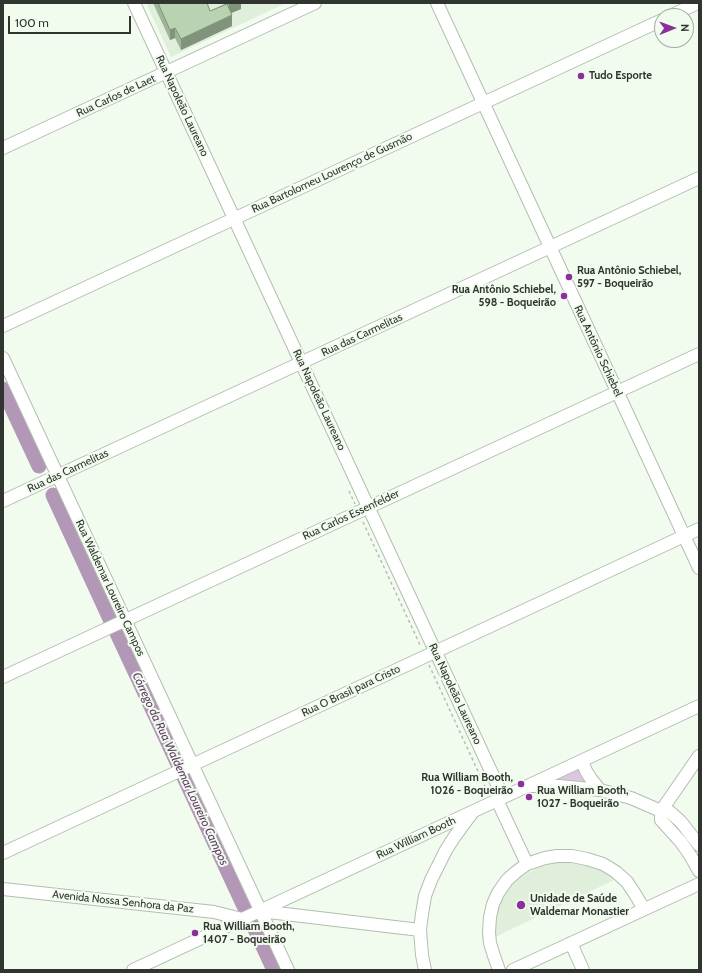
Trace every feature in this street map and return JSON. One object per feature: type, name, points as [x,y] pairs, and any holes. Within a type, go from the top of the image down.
[{"type":"street","name":"Rua Napoleão Laureano","points":[[134,3],[436,652],[527,864]]},
{"type":"street","name":"Rua Carlos de Laet","points":[[3,148],[315,3]]},
{"type":"street","name":"Rua Antônio Schiebel","points":[[437,3],[699,568]]},
{"type":"street","points":[[687,8],[698,3]]},
{"type":"street","name":"Rua Bartolomeu Lourenço de Gusmão","points":[[3,326],[654,24]]},
{"type":"street","name":"Rua das Carmelitas","points":[[3,501],[699,178]]},
{"type":"street","name":"Rua Carlos Essenfelder","points":[[3,677],[699,354]]},
{"type":"street","name":"Rua Waldemar Loureiro Campos","points":[[3,358],[125,620],[184,768],[260,911],[288,970]]},
{"type":"street","name":"Rua O Brasil para Cristo","points":[[3,853],[699,529]]},
{"type":"street","name":"Rua William Booth","points":[[133,970],[699,706]]},
{"type":"street","points":[[699,756],[661,812],[662,820],[681,842],[699,871]]},
{"type":"street","points":[[582,761],[588,775],[600,790]]},
{"type":"street","points":[[526,787],[559,786],[600,790],[631,798],[661,812],[670,812],[699,845]]},
{"type":"street","points":[[425,970],[420,930],[424,902],[439,862],[455,836],[474,811]]},
{"type":"street","points":[[681,842],[690,834]]},
{"type":"street","points":[[500,970],[490,943],[490,917],[493,904],[506,880],[527,864],[545,858],[572,856],[603,864],[616,872],[627,882],[644,909]]},
{"type":"street","points":[[512,970],[699,884]]},
{"type":"street","name":"Avenida Nossa Senhora da Paz","points":[[3,889],[214,912],[242,919]]},
{"type":"street","points":[[260,911],[420,930]]},
{"type":"street","points":[[571,943],[583,970]]},
{"type":"path","points":[[361,518],[422,650]]},
{"type":"path","points":[[428,663],[488,792]]},
{"type":"shaded area","points":[[146,3],[286,3],[171,57]]},
{"type":"shaded area","points":[[580,768],[590,784],[548,782]]},
{"type":"shaded area","points":[[570,862],[597,868],[616,879],[493,938],[493,925],[500,899],[508,888],[518,879],[542,866]]},
{"type":"building","points":[[158,3],[207,3],[210,11],[227,4],[232,15],[181,39],[175,28],[170,30]]},
{"type":"waterway","name":"Córrego da Rua Waldemar Loureiro Campos","points":[[3,389],[39,466]]},
{"type":"waterway","name":"Córrego da Rua Waldemar Loureiro Campos","points":[[53,495],[111,621]]},
{"type":"waterway","name":"Córrego da Rua Waldemar Loureiro Campos","points":[[117,633],[244,906]]},
{"type":"waterway","name":"Córrego da Rua Waldemar Loureiro Campos","points":[[254,927],[274,970]]},
{"type":"place","name":"Tudo Esporte","points":[[581,76]]},
{"type":"place","name":"Rua Antônio Schiebel, 597 - Boqueirão","points":[[569,277]]},
{"type":"place","name":"Rua Antônio Schiebel, 598 - Boqueirão","points":[[564,296]]},
{"type":"place","name":"Rua William Booth, 1026 - Boqueirão","points":[[521,784]]},
{"type":"place","name":"Rua William Booth, 1027 - Boqueirão","points":[[529,797]]},
{"type":"place","name":"Unidade de Saúde Waldemar Monastier","points":[[521,905]]},
{"type":"place","name":"Rua William Booth, 1407 - Boqueirão","points":[[195,933]]}]
